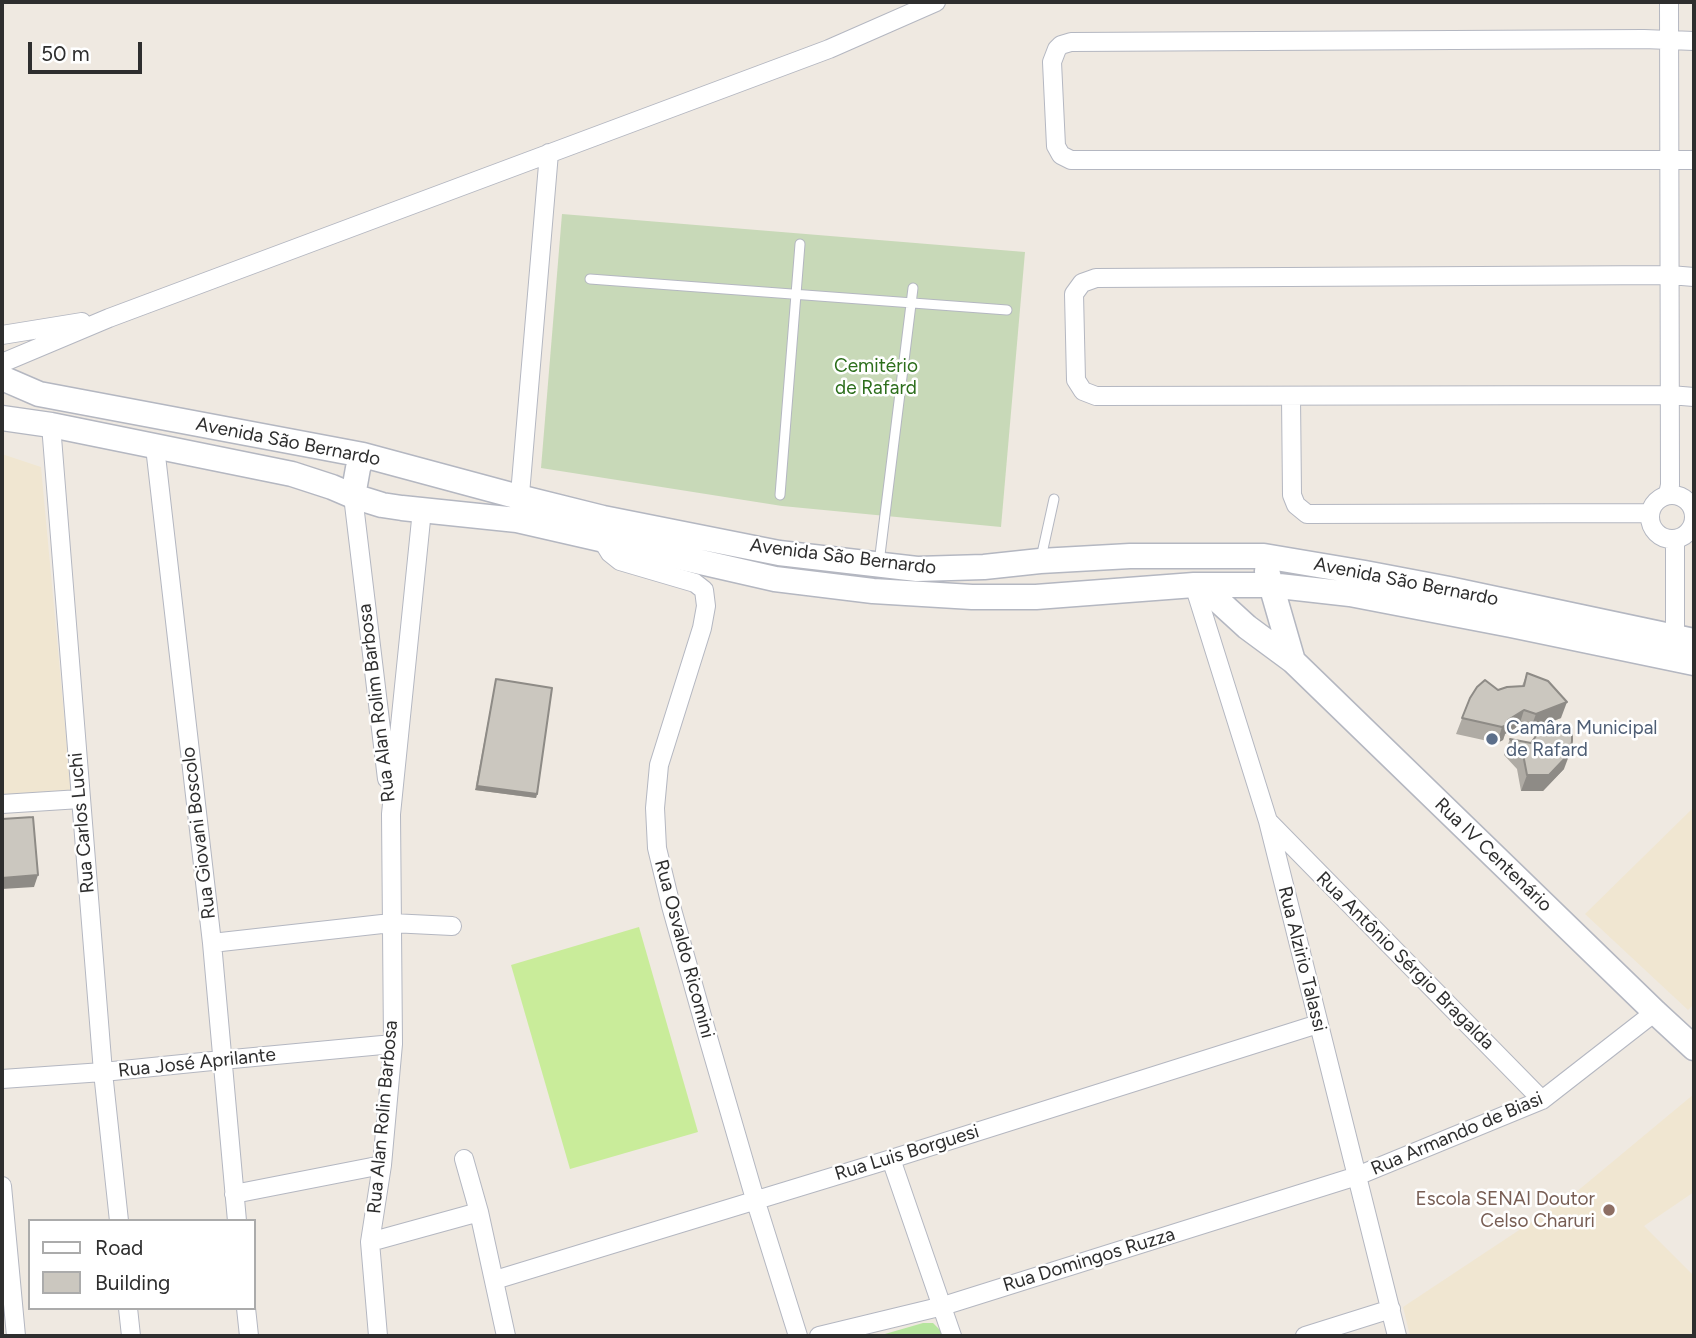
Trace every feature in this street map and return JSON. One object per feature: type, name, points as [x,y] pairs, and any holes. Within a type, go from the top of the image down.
[{"type":"main road","name":"Avenida São Bernardo","points":[[2,378],[39,394],[363,455],[417,470],[602,540],[775,579],[873,591],[972,597],[1036,597],[1198,585],[1270,585],[1350,594],[1511,625],[1687,654]]},
{"type":"main road","name":"Avenida São Bernardo","points":[[2,418],[51,425],[292,474],[382,505],[422,510],[518,509],[603,518],[779,553],[879,565],[917,569],[985,568],[1040,561],[1130,556],[1264,556],[1449,589],[1687,654]]},
{"type":"main road","points":[[353,496],[363,455]]},
{"type":"main road","points":[[417,470],[422,510]]},
{"type":"main road","points":[[775,579],[779,553]]},
{"type":"main road","name":"Rua IV Centenário","points":[[1264,556],[1293,662]]},
{"type":"main road","points":[[1036,597],[1040,561]]},
{"type":"main road","name":"Rua IV Centenário","points":[[1198,585],[1293,662],[1694,1048]]},
{"type":"street","points":[[2,363],[109,318],[829,49],[936,2]]},
{"type":"street","points":[[1668,494],[1671,485],[1669,2]]},
{"type":"street","points":[[1694,41],[1071,41],[1057,49],[1052,62],[1056,146],[1061,155],[1071,160],[1694,160]]},
{"type":"street","points":[[518,509],[549,153]]},
{"type":"street","points":[[1694,277],[1096,278],[1082,283],[1074,294],[1076,380],[1083,391],[1096,397],[1694,397]]},
{"type":"street","points":[[2,335],[109,318]]},
{"type":"street","points":[[1291,397],[1292,495],[1296,505],[1307,514],[1650,513]]},
{"type":"street","name":"Rua Carlos Luchi","points":[[51,425],[80,799],[118,1219]]},
{"type":"street","name":"Rua Giovani Boscolo","points":[[155,447],[212,943],[237,1219]]},
{"type":"street","points":[[1668,494],[1682,496],[1688,500],[1694,513],[1688,533],[1675,539],[1661,537],[1650,520],[1650,513],[1656,501],[1668,494]]},
{"type":"street","name":"Rua Alan Rolim Barbosa","points":[[353,496],[391,814]]},
{"type":"street","name":"Rua Alan Rolim Barbosa","points":[[391,814],[422,510]]},
{"type":"street","points":[[1675,539],[1676,619],[1687,654]]},
{"type":"street","name":"Rua Osvaldo Ricomini","points":[[602,540],[610,553],[620,561],[695,583],[704,590],[706,606],[702,628],[659,765],[655,808],[657,848],[671,906],[755,1199],[798,1336]]},
{"type":"street","name":"Rua Alzirio Talassi","points":[[1198,585],[1268,821],[1397,1336]]},
{"type":"street","points":[[2,804],[80,799]]},
{"type":"street","name":"Rua Alan Rolin Barbosa","points":[[378,1336],[370,1242],[382,1165],[393,1044],[391,814]]},
{"type":"street","name":"Rua Antônio Sérgio Bragalda","points":[[1268,821],[1542,1100]]},
{"type":"street","points":[[212,943],[391,923],[452,926]]},
{"type":"street","name":"Rua Armando de Biasi","points":[[1357,1176],[1542,1100],[1655,1012]]},
{"type":"street","name":"Rua Luis Borguesi","points":[[495,1280],[1318,1024]]},
{"type":"street","name":"Rua José Aprilante","points":[[2,1079],[393,1044]]},
{"type":"street","points":[[464,1159],[480,1212],[506,1336]]},
{"type":"street","points":[[891,1159],[953,1336]]},
{"type":"street","points":[[234,1194],[382,1165]]},
{"type":"street","name":"Rua Domingos Ruzza","points":[[819,1336],[943,1306],[1357,1176]]},
{"type":"street","points":[[2,1186],[16,1336]]},
{"type":"street","points":[[370,1242],[480,1212]]},
{"type":"street","points":[[1305,1336],[1391,1309]]},
{"type":"street","points":[[128,1310],[131,1336]]},
{"type":"street","points":[[246,1310],[249,1336]]},
{"type":"lane","points":[[779,495],[800,244]]},
{"type":"lane","points":[[590,279],[1007,310]]},
{"type":"lane","points":[[879,565],[913,288]]},
{"type":"lane","points":[[1040,561],[1054,499]]},
{"type":"shaded area","points":[[2,454],[41,467],[71,790],[2,795]]},
{"type":"shaded area","points":[[1694,807],[1694,1004],[1688,1010],[1585,914]]},
{"type":"shaded area","name":"Escola SENAI Doutor Celso Charuri","points":[[1694,1094],[1694,1192],[1644,1226],[1694,1276],[1694,1336],[1410,1336],[1403,1307],[1575,1193]]},
{"type":"green space","name":"Cemitério de Rafard","points":[[562,214],[1025,252],[1001,527],[782,506],[541,468]]},
{"type":"green space","points":[[639,927],[698,1132],[570,1169],[511,965]]},
{"type":"green space","points":[[923,1323],[933,1323],[943,1336],[878,1336]]},
{"type":"building","points":[[1527,673],[1548,681],[1567,702],[1536,714],[1524,710],[1502,727],[1462,718],[1470,698],[1485,680],[1498,690],[1524,686]]},
{"type":"building","points":[[496,679],[552,688],[537,794],[477,786]]},
{"type":"building","points":[[1541,729],[1572,729],[1570,753],[1549,775],[1527,775],[1523,754],[1510,739],[1531,743]]},
{"type":"building","points":[[33,817],[38,875],[2,878],[2,819]]},
{"type":"place","name":"Camâra Municipal de Rafard","points":[[1492,739]]},
{"type":"place","name":"Escola SENAI Doutor Celso Charuri","points":[[1609,1210]]}]
